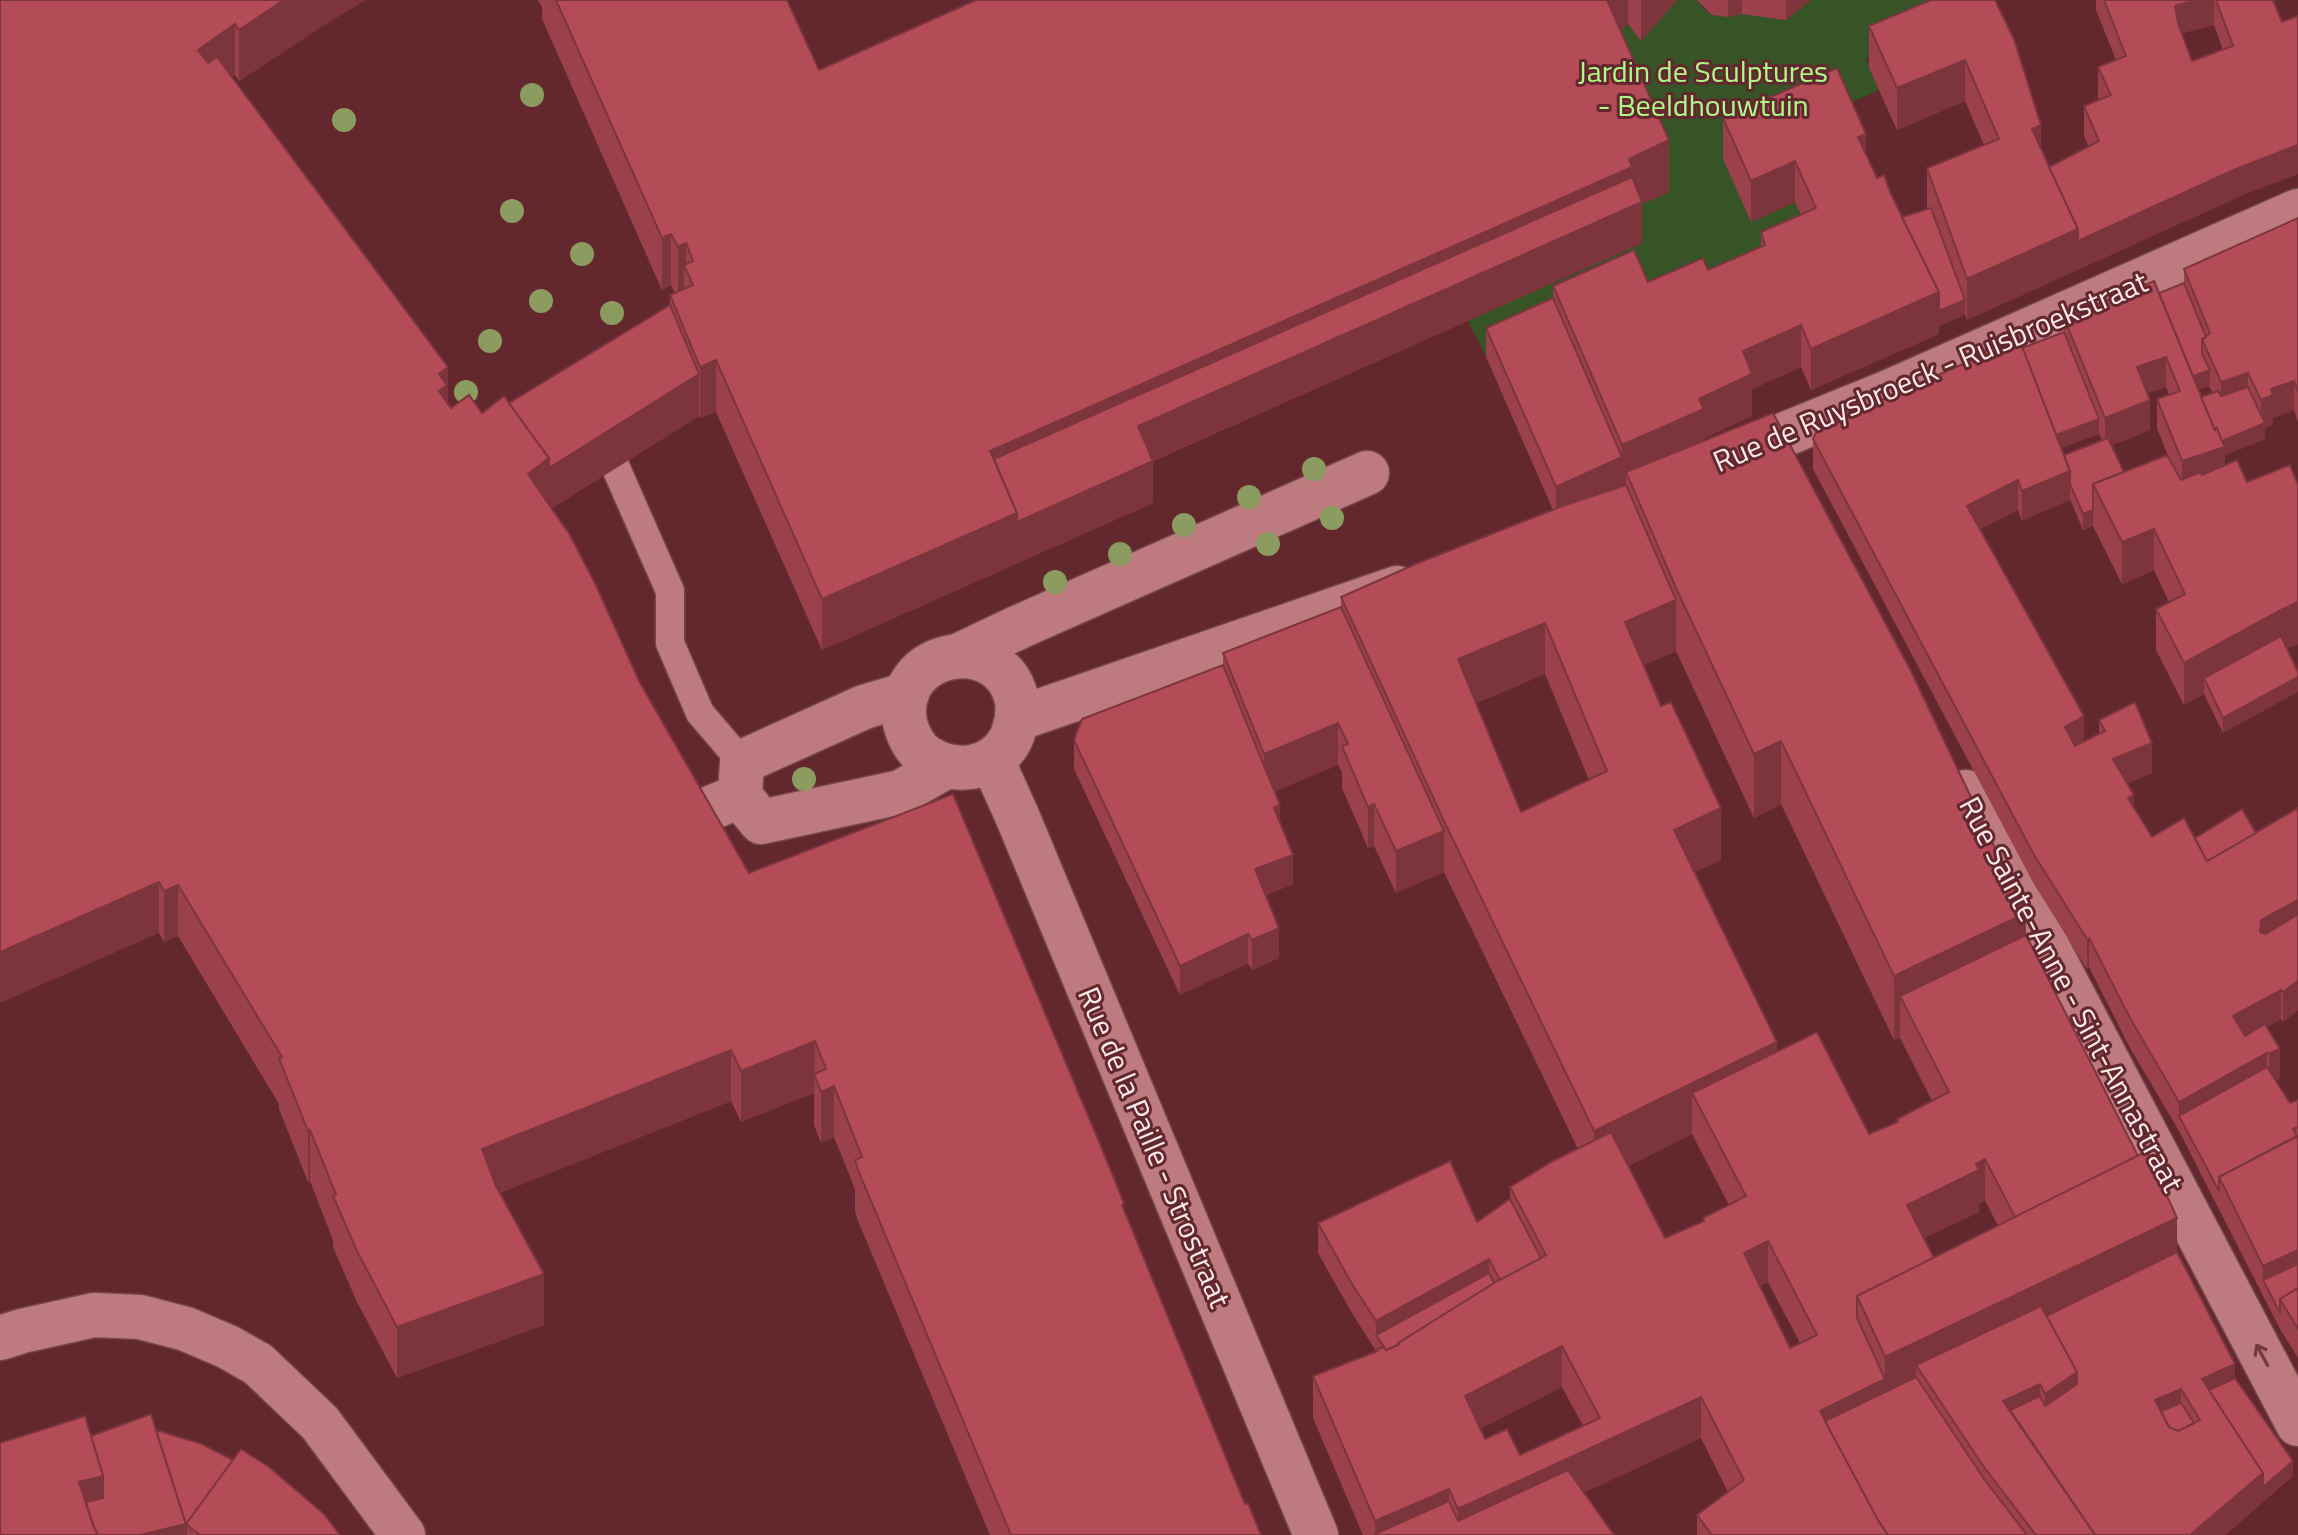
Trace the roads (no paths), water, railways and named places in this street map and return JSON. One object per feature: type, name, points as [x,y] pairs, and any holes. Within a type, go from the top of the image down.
[{"type":"street","name":"Rue de Ruysbroeck - Ruisbroekstraat","points":[[1691,473],[1786,451],[1884,394],[2298,211]]},
{"type":"street","points":[[960,655],[979,658],[996,668],[1009,682],[1017,700],[1017,719],[1009,742],[992,760],[969,769],[945,767],[924,756],[913,743],[906,727],[904,711],[907,694],[914,679],[927,666],[943,658],[960,655],[1367,473]]},
{"type":"street","points":[[1017,719],[1439,572]]},
{"type":"street","points":[[688,817],[741,779],[864,707],[907,694]]},
{"type":"street","name":"Rue de la Paille - Strostraat","points":[[992,760],[1316,1535]]},
{"type":"street","name":"Rue Sainte-Anne - Sint-Annastraat","points":[[1949,761],[2298,1424]]},
{"type":"street","points":[[741,779],[761,822],[901,792],[945,767]]},
{"type":"street","points":[[0,1338],[94,1315],[140,1317],[186,1329],[228,1347],[258,1364],[320,1423],[403,1535]]},
{"type":"lane","points":[[616,468],[670,591],[670,643],[700,713],[741,779]]},
{"type":"park label","name":"Jardin de Sculptures - Beeldhouwtuin","points":[[1703,88]]}]
